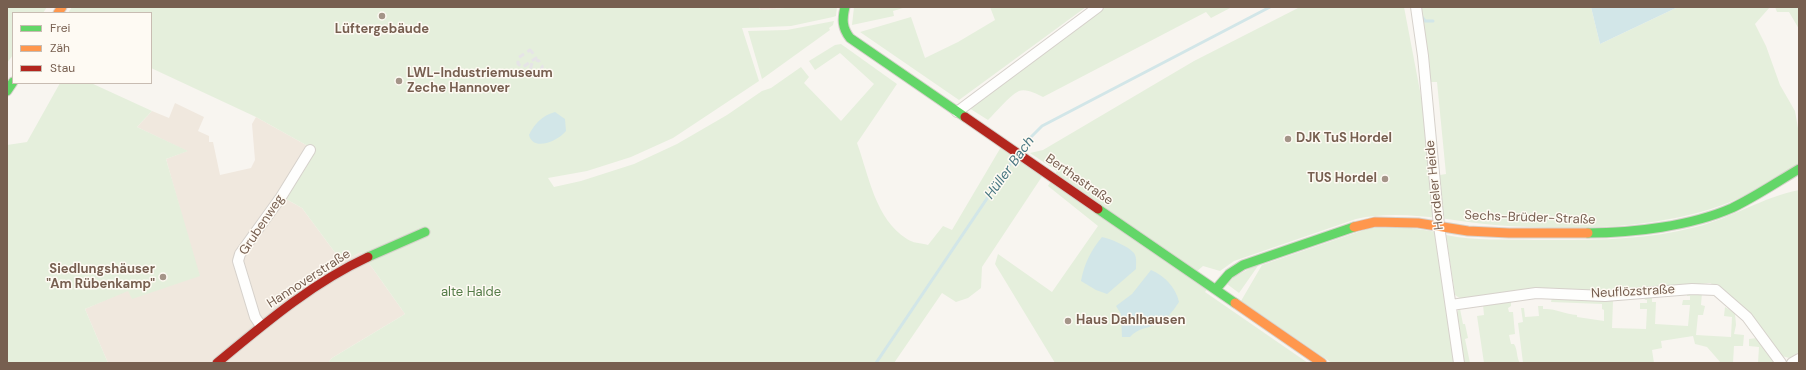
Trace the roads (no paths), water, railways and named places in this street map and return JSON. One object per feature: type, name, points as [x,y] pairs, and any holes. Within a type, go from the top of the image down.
[{"type":"street","name":"Berthastraße","points":[[845,7],[842,21],[843,28],[850,38],[1322,363]]},
{"type":"street","points":[[957,112],[1098,7]]},
{"type":"street","name":"Hordeler Heide","points":[[1416,7],[1424,64],[1439,226],[1452,304],[1459,363]]},
{"type":"street","name":"Grubenweg","points":[[261,326],[255,317],[238,262],[240,254],[281,197],[310,150]]},
{"type":"street","name":"Sechs-Brüder-Straße","points":[[1216,289],[1229,274],[1243,265],[1346,229],[1375,222],[1396,221],[1480,232],[1554,234],[1617,233],[1654,228],[1712,216],[1734,207],[1799,169]]},
{"type":"street","name":"Hannoverstraße","points":[[217,363],[261,326],[307,293],[346,268],[425,232]]},
{"type":"street","name":"Neuflözstraße","points":[[1452,304],[1536,294],[1605,296],[1692,289],[1716,290],[1746,317],[1782,363]]},
{"type":"street","points":[[1792,363],[1799,359]]},
{"type":"waterway","name":"Hüller Bach","points":[[1020,151],[1026,142],[1042,126],[1270,7]]},
{"type":"waterway","points":[[1422,17],[1425,21],[1433,21]]},
{"type":"waterway","name":"Hüller Bach","points":[[876,363],[1015,157]]},
{"type":"railway","points":[[530,50],[532,52],[536,58],[523,67],[518,64],[518,58],[530,50]]},
{"type":"railway","points":[[532,63],[530,70],[535,74],[542,69],[539,61],[536,60]]},
{"type":"place","name":"Lüftergebäude","points":[[382,16]]},
{"type":"place","name":"LWL-Industriemuseum Zeche Hannover","points":[[399,81]]},
{"type":"place","name":"DJK TuS Hordel","points":[[1288,139]]},
{"type":"place","name":"TUS Hordel","points":[[1385,179]]},
{"type":"place","name":"Siedlungshäuser \"Am Rübenkamp\"","points":[[163,277]]},
{"type":"place","name":"Haus Dahlhausen","points":[[1068,321]]},
{"type":"park label","name":"alte Halde","points":[[471,293]]}]
